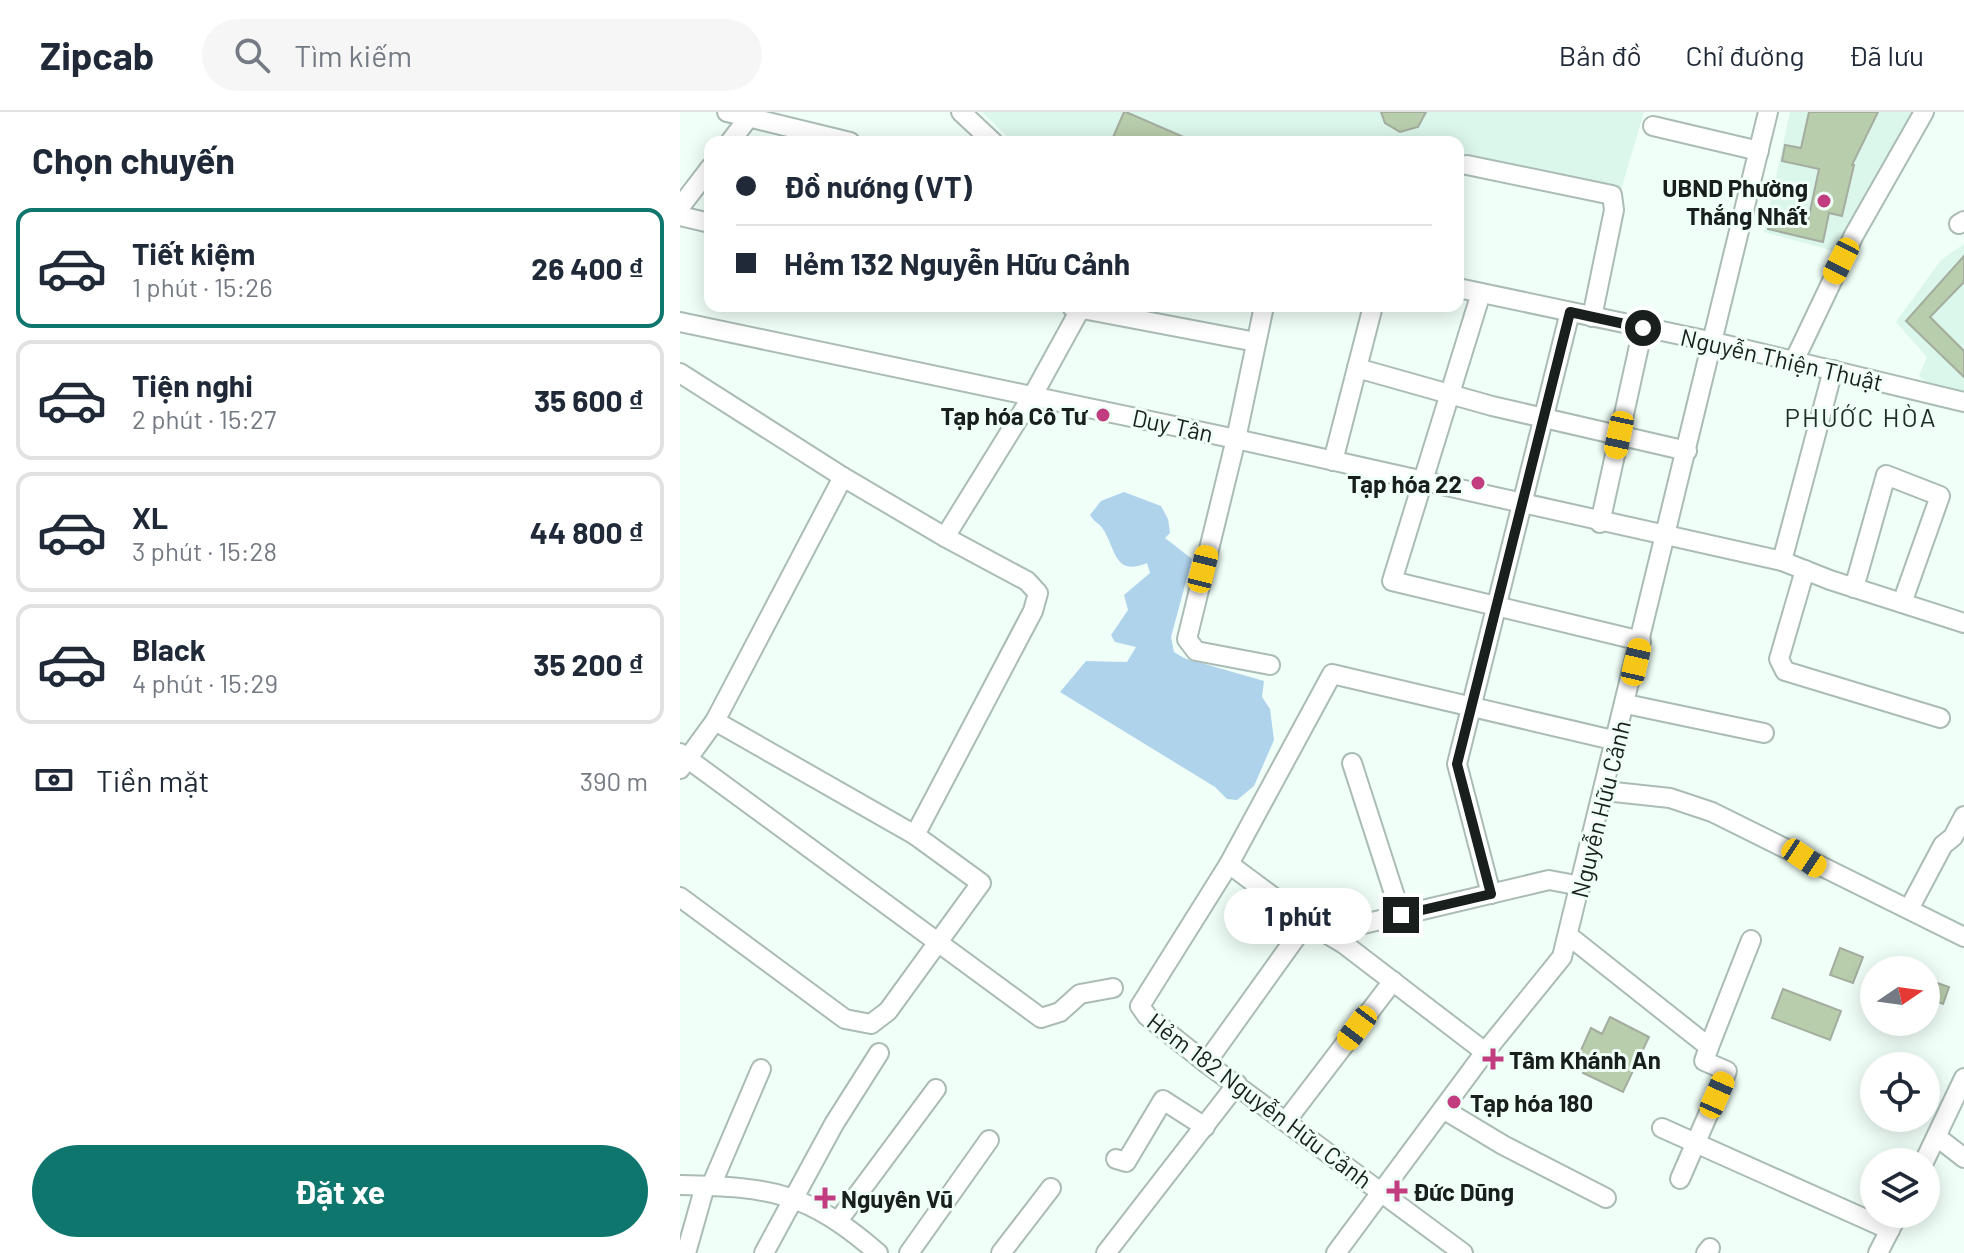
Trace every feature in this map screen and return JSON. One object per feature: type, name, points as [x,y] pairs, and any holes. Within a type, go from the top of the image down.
[{"type":"street","points":[[727,112],[749,117],[773,117],[811,136]]},
{"type":"street","points":[[961,112],[987,136]]},
{"type":"street","name":"Nguyễn Hữu Cảnh","points":[[1336,1253],[1485,1052],[1562,957],[1605,791],[1768,112]]},
{"type":"street","points":[[1794,361],[1854,235],[1924,112]]},
{"type":"street","points":[[735,136],[749,117]]},
{"type":"street","points":[[1653,126],[1759,151]]},
{"type":"street","points":[[1467,165],[1612,195],[1614,210],[1592,317]]},
{"type":"street","points":[[680,207],[704,176]]},
{"type":"street","points":[[680,216],[704,222]]},
{"type":"street","name":"Nguyễn Thiện Thuật","points":[[1464,289],[1714,342],[1964,402]]},
{"type":"street","points":[[1481,293],[1392,581],[1641,641]]},
{"type":"street","points":[[945,537],[1033,395],[1075,312]]},
{"type":"street","points":[[1103,312],[1256,342]]},
{"type":"street","points":[[1263,312],[1236,439],[1187,639],[1196,651],[1270,665]]},
{"type":"street","points":[[1333,461],[1371,312]]},
{"type":"street","points":[[1491,894],[1457,764],[1570,312]]},
{"type":"street","name":"Duy Tân","points":[[680,322],[1236,439],[1600,523],[1782,561],[1964,623]]},
{"type":"street","points":[[1600,523],[1643,328]]},
{"type":"street","points":[[1357,368],[1543,418],[1687,451]]},
{"type":"street","points":[[1782,561],[1833,370]]},
{"type":"street","points":[[680,373],[843,477],[1027,581],[1038,593],[1033,611],[915,835]]},
{"type":"street","points":[[1854,588],[1886,475],[1940,496],[1902,603]]},
{"type":"street","points":[[843,477],[715,721],[682,760],[1041,1018],[1060,1012],[1080,994],[1113,988]]},
{"type":"street","points":[[1805,570],[1779,659],[1785,671],[1940,718]]},
{"type":"street","points":[[1485,1052],[1393,981],[1229,864],[1332,674],[1617,741]]},
{"type":"street","points":[[1626,704],[1764,733]]},
{"type":"street","points":[[680,897],[845,1019],[858,1024],[871,1024],[888,1011],[981,883],[915,835],[715,721]]},
{"type":"street","points":[[1352,763],[1401,915]]},
{"type":"street","points":[[1605,791],[1670,798],[1712,812],[1964,937]]},
{"type":"street","points":[[1909,909],[1943,845],[1953,837],[1964,816]]},
{"type":"street","name":"Hẻm 182 Nguyễn Hữu Cảnh","points":[[1229,864],[1140,1006],[1147,1016],[1206,1063],[1463,1253]]},
{"type":"street","points":[[1331,936],[1339,931],[1401,915],[1549,880],[1581,886]]},
{"type":"street","points":[[1206,1063],[1307,922]]},
{"type":"street","points":[[1569,936],[1709,1047]]},
{"type":"street","points":[[1680,1179],[1727,1071],[1704,1061],[1751,940]]},
{"type":"street","points":[[1286,1121],[1393,981]]},
{"type":"street","points":[[764,1253],[834,1124],[879,1053]]},
{"type":"street","points":[[686,1253],[708,1186],[761,1069]]},
{"type":"street","points":[[1931,1148],[1964,1078]]},
{"type":"street","points":[[1106,1253],[1237,1084]]},
{"type":"street","points":[[838,1221],[936,1089]]},
{"type":"street","points":[[1116,1159],[1126,1162],[1163,1100],[1205,1127]]},
{"type":"street","points":[[1443,1109],[1503,1145],[1606,1198]]},
{"type":"street","points":[[1662,1128],[1860,1208]]},
{"type":"street","points":[[1937,1137],[1964,1158]]},
{"type":"street","points":[[909,1253],[989,1140]]},
{"type":"street","points":[[680,1185],[794,1198],[815,1205],[878,1253]]},
{"type":"street","points":[[1001,1253],[1051,1188]]},
{"type":"street","points":[[1878,1253],[1891,1228]]},
{"type":"shaded area","points":[[982,112],[1644,112],[1619,196],[1469,174],[1464,177],[1464,136],[1007,136]]},
{"type":"shaded area","points":[[1790,112],[1917,112],[1837,252],[1764,232]]},
{"type":"shaded area","points":[[1964,244],[1964,394],[1929,385],[1919,376],[1927,357],[1896,322],[1941,260]]},
{"type":"water","points":[[1124,492],[1161,506],[1168,519],[1170,533],[1165,538],[1192,559],[1171,637],[1174,652],[1184,658],[1264,681],[1262,697],[1270,709],[1274,740],[1254,786],[1237,800],[1227,799],[1215,787],[1060,692],[1086,661],[1127,662],[1136,647],[1115,642],[1111,635],[1128,610],[1124,595],[1150,573],[1147,563],[1136,566],[1122,564],[1103,529],[1090,515],[1101,501]]},
{"type":"building","points":[[1126,112],[1181,136],[1114,136]]},
{"type":"building","points":[[1381,112],[1426,112],[1418,127],[1400,132],[1385,123]]},
{"type":"building","points":[[1809,112],[1878,112],[1852,165],[1842,216],[1829,213],[1823,242],[1768,229],[1771,213],[1808,221],[1819,169],[1782,161],[1785,145],[1801,148]]},
{"type":"building","points":[[1964,256],[1964,282],[1930,317],[1964,351],[1964,377],[1906,321]]},
{"type":"building","points":[[1840,948],[1860,956],[1853,983],[1830,975]]},
{"type":"building","points":[[1940,984],[1949,987],[1943,1004],[1940,1003]]},
{"type":"building","points":[[1783,989],[1841,1011],[1830,1040],[1772,1018]]},
{"type":"building","points":[[1610,1017],[1649,1037],[1623,1092],[1583,1073],[1587,1064],[1577,1059],[1591,1028],[1602,1034]]},
{"type":"place","name":"UBND Phường Thắng Nhất","points":[[1824,201]]},
{"type":"place","name":"Tạp hóa Cô Tư","points":[[1103,415]]},
{"type":"place","name":"Tạp hóa 22","points":[[1478,483]]},
{"type":"place","name":"Tâm Khánh An","points":[[1493,1059]]},
{"type":"place","name":"Tạp hóa 180","points":[[1454,1102]]},
{"type":"place","name":"Đức Dũng","points":[[1397,1191]]},
{"type":"place","name":"Nguyên Vũ","points":[[825,1198]]},
{"type":"district","name":"PHƯỚC HÒA","points":[[1861,416]]},
{"type":"route","points":[[1401,915],[1491,894],[1457,764],[1570,312],[1643,328]]}]
